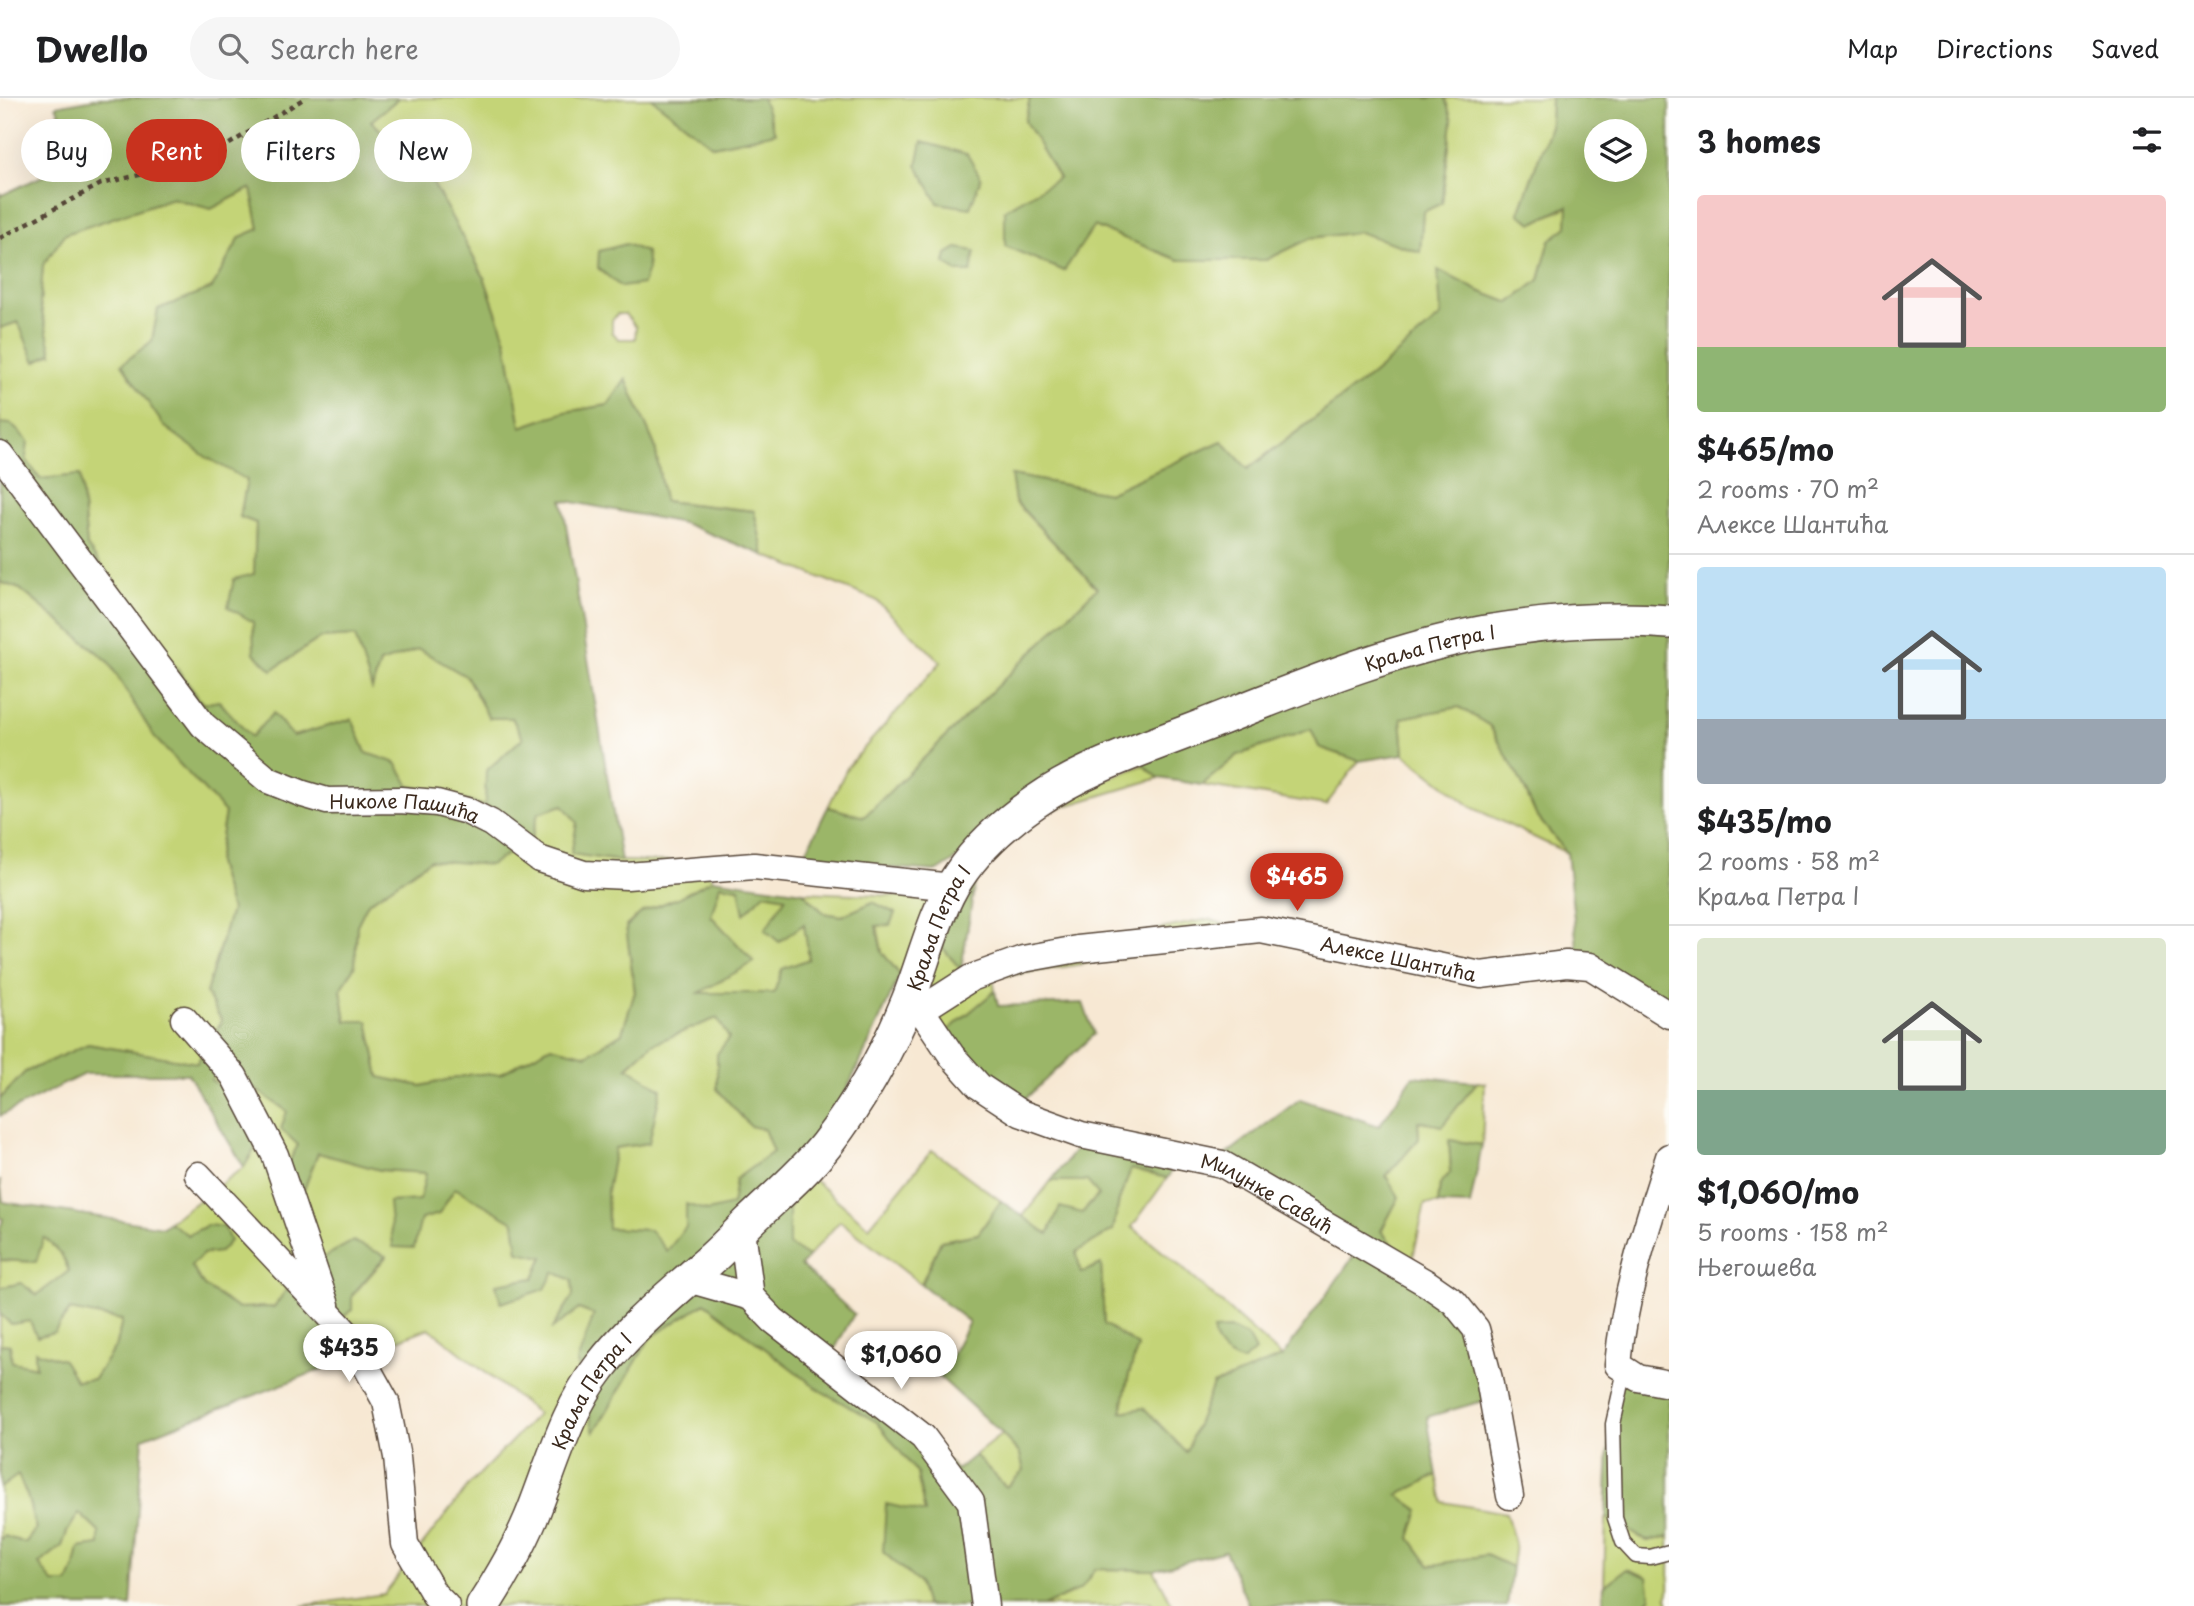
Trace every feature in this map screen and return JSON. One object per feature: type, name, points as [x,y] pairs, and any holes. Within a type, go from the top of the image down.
[{"type":"street","name":"Николе Пашића","points":[[0,454],[203,725],[268,780],[327,801],[400,800],[437,803],[467,811],[491,823],[539,859],[584,874],[627,876],[754,866],[952,887]]},
{"type":"street","name":"Краља Петра I","points":[[483,1606],[508,1567],[530,1520],[575,1404],[598,1369],[657,1305],[797,1178],[826,1145],[857,1102],[915,1005],[952,887],[958,876],[992,837],[1013,818],[1058,787],[1140,751],[1318,681],[1413,650],[1494,631],[1599,620],[1669,622]]},
{"type":"street","name":"Алексе Шантића","points":[[915,1005],[971,978],[1023,958],[1157,940],[1261,930],[1481,975],[1566,964],[1590,966],[1669,1015]]},
{"type":"street","name":"Милунке Савић","points":[[915,1005],[952,1056],[979,1086],[1020,1113],[1081,1135],[1222,1164],[1428,1284],[1454,1302],[1476,1329],[1489,1379],[1510,1496]]},
{"type":"street","points":[[184,1019],[234,1076],[275,1155],[329,1314]]},
{"type":"street","points":[[1669,1157],[1642,1240],[1620,1338],[1618,1365],[1638,1378],[1669,1384]]},
{"type":"street","points":[[198,1175],[350,1337],[386,1402],[397,1457],[405,1544],[435,1594],[446,1606]]},
{"type":"street","points":[[742,1230],[751,1297]]},
{"type":"street","points":[[688,1279],[751,1297],[774,1320],[923,1437],[971,1502],[985,1606]]},
{"type":"lane","points":[[1625,1370],[1613,1424],[1615,1518],[1623,1542],[1636,1556],[1650,1557],[1669,1552]]},
{"type":"path","points":[[0,238],[101,184],[203,160],[305,98]]},
{"type":"green space","points":[[100,98],[399,98],[371,121],[374,124],[374,182],[432,182],[484,277],[506,341],[521,427],[565,412],[608,405],[626,379],[655,446],[664,501],[754,511],[764,555],[683,523],[562,500],[621,861],[571,854],[577,823],[563,805],[538,813],[531,839],[490,865],[430,860],[368,903],[357,925],[355,965],[341,990],[346,1021],[368,1021],[379,1077],[421,1086],[473,1074],[500,1074],[551,1046],[587,1055],[622,1033],[635,992],[626,927],[642,912],[680,897],[713,879],[803,892],[824,913],[842,916],[873,902],[895,913],[890,925],[876,926],[882,952],[900,975],[789,1208],[789,1245],[808,1257],[801,1266],[854,1314],[832,1354],[957,1470],[975,1455],[1006,1487],[1024,1471],[1020,1454],[940,1377],[969,1322],[921,1284],[941,1241],[978,1234],[1001,1201],[1048,1234],[1060,1207],[1082,1213],[1099,1195],[1087,1181],[1051,1181],[1080,1144],[1177,1164],[1167,1178],[1131,1169],[1119,1200],[1113,1230],[1076,1252],[1081,1273],[1101,1264],[1104,1324],[1138,1346],[1121,1412],[1144,1408],[1186,1452],[1213,1385],[1282,1357],[1356,1253],[1224,1156],[1300,1099],[1379,1126],[1413,1076],[1477,1082],[1442,1126],[1418,1121],[1419,1139],[1386,1176],[1399,1197],[1381,1231],[1402,1257],[1473,1312],[1500,1396],[1427,1417],[1437,1475],[1398,1495],[1419,1510],[1410,1538],[1430,1566],[1486,1555],[1512,1567],[1507,1606],[1249,1606],[1225,1551],[1154,1570],[1095,1569],[1081,1589],[1043,1606],[926,1606],[919,1583],[883,1552],[886,1504],[925,1513],[917,1473],[877,1422],[821,1391],[705,1303],[650,1338],[594,1433],[577,1362],[594,1315],[579,1309],[551,1330],[573,1296],[572,1280],[554,1272],[545,1289],[501,1303],[496,1284],[534,1278],[543,1257],[518,1252],[514,1222],[455,1188],[439,1214],[421,1219],[414,1248],[393,1247],[389,1202],[420,1200],[426,1173],[380,1170],[318,1153],[299,1202],[278,1182],[298,1145],[281,1129],[287,1111],[243,1081],[222,1060],[211,1080],[233,1095],[259,1142],[244,1167],[188,1074],[84,1074],[0,1116],[0,1099],[25,1072],[88,1044],[197,1063],[222,1021],[206,993],[231,910],[217,863],[225,812],[155,738],[108,661],[20,589],[0,582],[0,423],[11,424],[28,441],[26,459],[40,479],[80,475],[87,546],[203,704],[219,701],[251,737],[273,713],[293,736],[352,719],[366,753],[396,763],[410,786],[485,806],[486,771],[523,738],[512,718],[489,718],[467,677],[419,649],[380,663],[372,689],[355,636],[320,638],[272,670],[254,653],[253,622],[228,607],[234,579],[254,574],[256,523],[240,517],[247,480],[206,457],[164,426],[122,364],[152,341],[158,309],[212,288],[240,237],[259,229],[251,188],[211,209],[172,198],[65,234],[43,265],[40,304],[52,353],[35,362],[18,322],[0,328],[0,193],[2,195],[30,182],[112,182],[112,119],[62,119],[56,106]],"holes":[[[720,885],[739,888],[744,914],[765,893],[786,897],[765,930],[779,942],[804,924],[809,959],[782,969],[774,993],[699,993],[754,962],[711,916]],[[717,1018],[729,1038],[717,1054],[717,1089],[750,1126],[764,1129],[773,1152],[736,1179],[732,1205],[708,1211],[686,1204],[686,1227],[667,1251],[650,1230],[608,1228],[607,1191],[615,1148],[649,1143],[661,1089],[627,1067],[652,1044]]]},
{"type":"green space","points":[[399,98],[651,98],[713,146],[775,133],[762,98],[1030,98],[1025,121],[1059,178],[1005,210],[1094,226],[1179,260],[1266,260],[1311,238],[1359,232],[1420,252],[1423,212],[1442,202],[1452,121],[1445,98],[1551,98],[1550,126],[1519,213],[1533,223],[1569,206],[1567,228],[1550,240],[1539,280],[1510,303],[1479,291],[1442,316],[1372,375],[1247,469],[1222,441],[1108,493],[1012,475],[1015,502],[1097,588],[864,817],[828,807],[848,766],[941,662],[876,600],[764,555],[754,511],[664,501],[655,446],[626,380],[608,405],[565,412],[521,427],[506,341],[484,277],[432,182],[472,182],[472,119],[374,119],[374,124],[371,121]],"holes":[[[617,314],[625,314],[636,327],[635,339],[619,339],[612,332],[612,321]]]},
{"type":"green space","points":[[651,98],[762,98],[775,133],[713,146]]},
{"type":"green space","points":[[1030,98],[1445,98],[1452,121],[1442,203],[1423,212],[1420,252],[1359,232],[1311,238],[1266,260],[1179,260],[1094,226],[1064,271],[1005,246],[1005,210],[1059,178],[1025,121]]},
{"type":"green space","points":[[1551,98],[1669,98],[1669,1023],[1588,973],[1563,951],[1577,947],[1567,853],[1536,815],[1521,781],[1490,726],[1459,707],[1401,718],[1404,754],[1359,761],[1319,747],[1311,729],[1238,755],[1202,785],[1159,778],[1124,749],[938,871],[801,862],[828,807],[864,817],[1097,588],[1015,501],[1011,475],[1108,493],[1222,441],[1248,469],[1372,375],[1441,316],[1438,270],[1510,303],[1539,280],[1550,240],[1567,227],[1568,206],[1533,223],[1519,214],[1550,126]]},
{"type":"green space","points":[[922,142],[967,154],[981,178],[970,208],[938,203],[917,165]]},
{"type":"green space","points":[[251,188],[259,229],[240,237],[212,288],[158,310],[152,341],[123,364],[206,457],[247,480],[240,517],[256,523],[253,622],[272,670],[320,638],[355,636],[372,687],[380,663],[419,649],[467,677],[489,718],[512,718],[523,738],[486,771],[486,807],[410,786],[396,763],[366,753],[352,720],[293,736],[251,738],[219,701],[203,704],[87,546],[80,475],[40,479],[0,423],[0,328],[18,322],[52,353],[40,303],[43,265],[65,234],[172,198],[211,209]]},
{"type":"green space","points":[[626,244],[646,252],[648,269],[643,284],[621,287],[598,268],[599,251]]},
{"type":"green space","points":[[957,248],[975,251],[971,272],[958,272],[945,263],[947,254]]},
{"type":"green space","points":[[0,582],[20,589],[108,661],[155,738],[225,812],[217,863],[231,910],[206,993],[222,1021],[197,1063],[88,1044],[25,1072],[0,1099]]},
{"type":"green space","points":[[1459,707],[1490,726],[1521,781],[1536,815],[1567,853],[1473,808],[1404,754],[1401,718]]},
{"type":"green space","points":[[1311,729],[1319,747],[1359,761],[1326,805],[1202,785],[1238,755]]},
{"type":"green space","points":[[1143,765],[1159,778],[1042,813],[1058,798]]},
{"type":"green space","points":[[563,805],[577,823],[572,854],[621,861],[697,861],[713,879],[680,897],[642,912],[626,926],[635,992],[622,1033],[587,1055],[551,1046],[500,1074],[473,1074],[421,1086],[379,1077],[368,1021],[346,1021],[341,990],[355,965],[357,925],[368,903],[430,860],[490,864],[531,839],[538,813]]},
{"type":"green space","points":[[1041,813],[976,876],[961,970],[942,947],[952,869]]},
{"type":"green space","points":[[720,885],[787,897],[804,924],[809,959],[775,993],[697,993],[754,962],[711,916]]},
{"type":"green space","points":[[803,892],[928,897],[961,970],[1209,919],[1259,936],[993,978],[995,991],[945,1033],[911,1019],[900,975],[882,952],[873,902],[842,916],[824,913]]},
{"type":"green space","points":[[995,991],[998,1006],[1083,1003],[1094,1034],[1022,1102],[983,1083],[945,1033]]},
{"type":"green space","points":[[717,1018],[729,1038],[773,1152],[736,1179],[733,1205],[695,1221],[668,1252],[608,1228],[607,1191],[627,1068],[652,1044]]},
{"type":"green space","points":[[222,1060],[244,1081],[287,1111],[298,1145],[300,1201],[318,1152],[380,1170],[427,1173],[421,1200],[421,1219],[439,1214],[455,1188],[514,1222],[543,1256],[534,1278],[501,1303],[554,1272],[573,1280],[573,1296],[552,1328],[579,1309],[594,1315],[578,1362],[594,1432],[650,1338],[705,1303],[821,1391],[877,1422],[917,1473],[925,1513],[883,1552],[919,1583],[926,1606],[301,1606],[384,1594],[470,1484],[538,1414],[429,1328],[393,1342],[368,1330],[358,1338],[342,1318],[352,1310],[352,1296],[386,1257],[309,1304],[237,1308],[204,1286],[191,1266],[203,1254],[220,1251],[229,1241],[208,1225],[188,1235],[169,1222],[244,1167],[259,1142],[233,1095],[211,1080]]},
{"type":"green space","points":[[1477,1082],[1485,1083],[1482,1145],[1449,1140],[1451,1172],[1440,1184],[1438,1204],[1425,1204],[1411,1266],[1381,1231],[1399,1197],[1386,1176],[1419,1139],[1418,1120],[1442,1126]]},
{"type":"green space","points":[[1449,1140],[1482,1145],[1470,1205],[1438,1204],[1440,1184],[1451,1172]]},
{"type":"green space","points":[[932,1150],[1001,1201],[978,1234],[941,1241],[921,1284],[840,1221],[808,1257],[789,1245],[789,1208],[808,1175],[869,1227]]},
{"type":"green space","points":[[1131,1169],[1167,1178],[1132,1227],[1282,1357],[1213,1385],[1186,1453],[1144,1408],[1121,1412],[1138,1346],[1104,1324],[1101,1265],[1081,1273],[1076,1252],[1113,1230],[1119,1200]]},
{"type":"green space","points":[[0,1180],[3,1202],[163,1227],[169,1222],[188,1235],[208,1225],[224,1227],[230,1241],[220,1252],[203,1254],[191,1266],[204,1286],[237,1308],[274,1307],[286,1290],[309,1303],[324,1257],[353,1241],[386,1256],[352,1295],[352,1310],[342,1318],[358,1337],[368,1330],[393,1342],[143,1438],[131,1606],[0,1606],[0,1540],[4,1536],[25,1543],[36,1529],[27,1495],[18,1475],[0,1488],[0,1344],[10,1345],[12,1362],[36,1367],[35,1351],[63,1360],[76,1381],[94,1379],[117,1344],[122,1320],[70,1310],[54,1332],[37,1337],[30,1321],[11,1324],[0,1314],[0,1288],[21,1283],[37,1295],[69,1271],[62,1255],[44,1237],[36,1262],[0,1260],[0,1229],[3,1219],[0,1217]],"holes":[[[79,1513],[99,1532],[99,1545],[79,1548],[68,1583],[53,1583],[39,1564],[62,1546]]]},
{"type":"green space","points":[[1087,1180],[1099,1194],[1082,1213],[1048,1234],[1022,1217],[1051,1181]]},
{"type":"green space","points":[[44,1236],[62,1255],[69,1271],[37,1296],[21,1283],[0,1288],[0,1260],[35,1262]]},
{"type":"green space","points":[[70,1310],[122,1320],[117,1344],[94,1379],[76,1381],[62,1360],[35,1351],[36,1367],[11,1362],[10,1345],[0,1344],[0,1314],[11,1324],[30,1321],[54,1332]]},
{"type":"green space","points":[[1230,1329],[1247,1336],[1255,1351],[1242,1362],[1222,1350],[1214,1337],[1213,1330]]},
{"type":"green space","points":[[1612,1376],[1669,1377],[1669,1537],[1647,1541],[1606,1517]]},
{"type":"green space","points":[[1002,1434],[1020,1454],[1024,1471],[1006,1487],[975,1455]]},
{"type":"green space","points":[[18,1474],[36,1529],[25,1543],[4,1536],[0,1540],[0,1488]]},
{"type":"green space","points":[[1437,1475],[1443,1502],[1506,1513],[1515,1544],[1512,1567],[1486,1555],[1430,1566],[1410,1538],[1397,1495]]},
{"type":"green space","points":[[79,1513],[99,1532],[99,1545],[79,1548],[68,1584],[53,1583],[39,1564],[62,1546]]},
{"type":"green space","points":[[1606,1517],[1647,1541],[1669,1537],[1669,1606],[1643,1606],[1651,1597],[1627,1569],[1604,1586]]},
{"type":"green space","points":[[1094,1569],[1154,1570],[1173,1606],[1152,1606],[1151,1602],[1125,1601],[1118,1606],[1043,1606],[1081,1589]]},
{"type":"green space","points":[[1627,1569],[1648,1577],[1651,1597],[1643,1606],[1603,1606],[1604,1586]]}]
